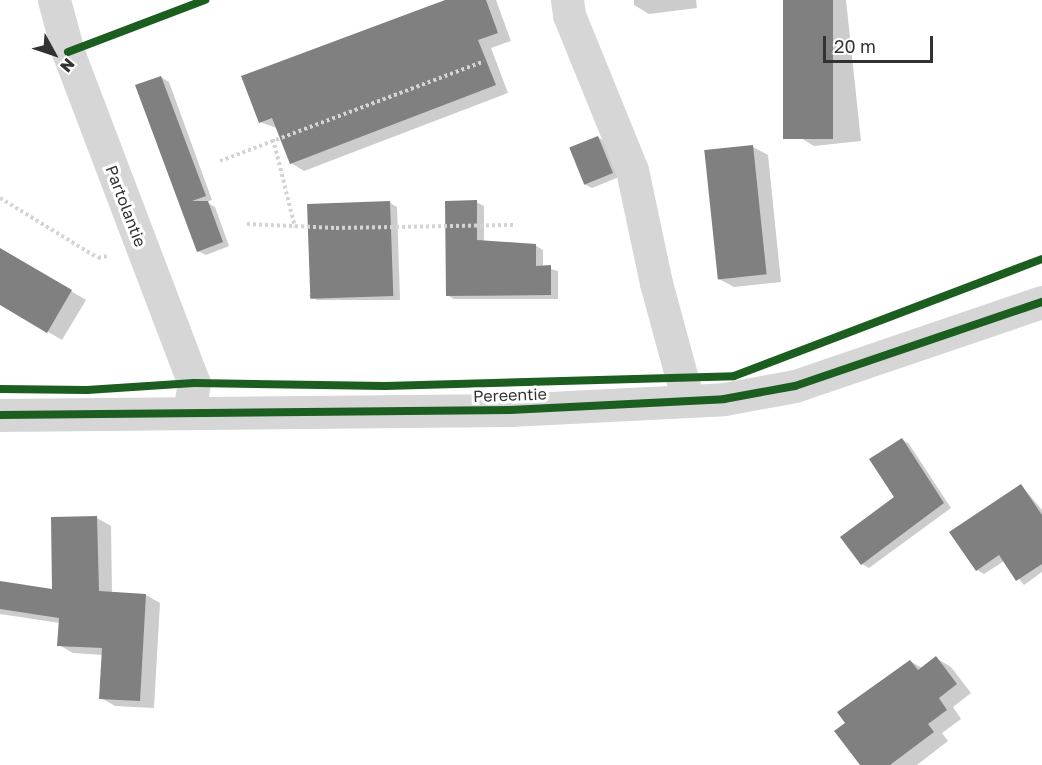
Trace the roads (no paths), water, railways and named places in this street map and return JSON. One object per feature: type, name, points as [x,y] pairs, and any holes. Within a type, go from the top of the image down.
[{"type":"street","name":"Partolantie","points":[[54,0],[68,52],[194,383],[189,412]]},
{"type":"street","points":[[567,0],[569,15],[632,170],[656,283],[688,401]]},
{"type":"street","name":"Pereentie","points":[[0,415],[510,410],[618,401],[688,401],[795,386],[1042,302]]}]
